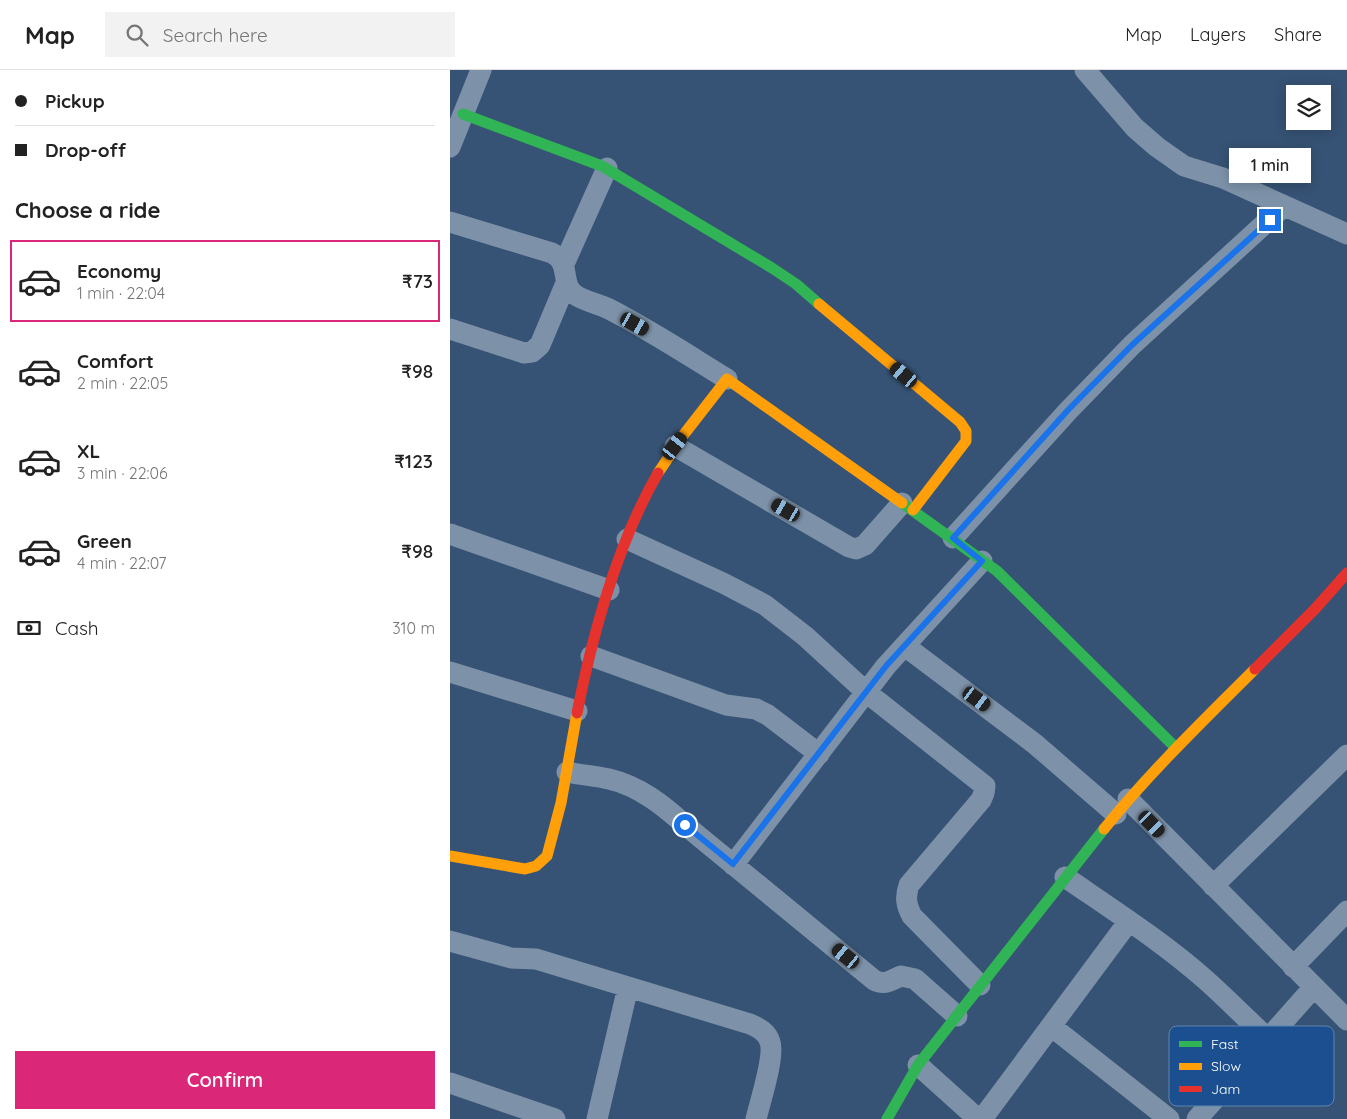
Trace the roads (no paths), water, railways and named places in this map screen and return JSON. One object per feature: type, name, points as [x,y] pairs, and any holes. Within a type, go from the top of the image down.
[{"type":"street","points":[[450,147],[481,70]]},
{"type":"street","points":[[1085,70],[1135,128],[1157,147],[1184,166],[1223,178],[1347,234]]},
{"type":"street","points":[[463,114],[607,168],[772,268],[796,284],[960,422],[966,429],[968,436],[966,441],[908,507],[865,545],[856,549],[675,446]]},
{"type":"street","points":[[450,329],[524,352],[532,352],[540,345],[565,274],[607,168]]},
{"type":"street","points":[[953,538],[1068,410],[1132,345],[1284,206]]},
{"type":"street","points":[[450,222],[552,253],[559,257],[571,291],[577,296],[616,313],[727,379],[953,538],[997,571],[1176,748]]},
{"type":"street","points":[[450,856],[525,869],[536,866],[547,856],[551,846],[567,772],[577,711],[590,656],[609,590],[627,540],[647,492],[675,446],[727,379]]},
{"type":"street","points":[[450,534],[609,590]]},
{"type":"street","points":[[627,540],[723,583],[764,605],[805,636],[866,692],[985,786],[981,800],[909,885],[906,899],[907,907],[912,916],[980,985]]},
{"type":"street","points":[[733,864],[866,692],[904,646],[982,561]]},
{"type":"street","points":[[887,1119],[918,1065],[1122,807],[1176,748],[1315,609],[1347,573]]},
{"type":"street","points":[[904,646],[1122,807],[1214,886],[1347,1020]]},
{"type":"street","points":[[590,656],[726,705],[756,709],[768,715],[819,754]]},
{"type":"street","points":[[450,672],[577,711]]},
{"type":"street","points":[[1214,886],[1347,755]]},
{"type":"street","points":[[567,772],[610,779],[630,786],[667,809],[874,980],[880,983],[888,983],[901,976],[915,979],[957,1016]]},
{"type":"street","points":[[1065,877],[1130,920],[1206,980],[1254,1026]]},
{"type":"street","points":[[1293,967],[1347,910]]},
{"type":"street","points":[[918,1065],[980,1119],[1130,920]]},
{"type":"street","points":[[450,941],[511,958],[536,959],[750,1024],[763,1031],[770,1042],[770,1059],[756,1119]]},
{"type":"street","points":[[597,1119],[628,987]]},
{"type":"street","points":[[1280,1026],[1314,987]]},
{"type":"street","points":[[1051,1026],[1169,1119]]},
{"type":"street","points":[[450,1084],[555,1119]]},
{"type":"street","points":[[1198,1119],[1209,1106]]}]
